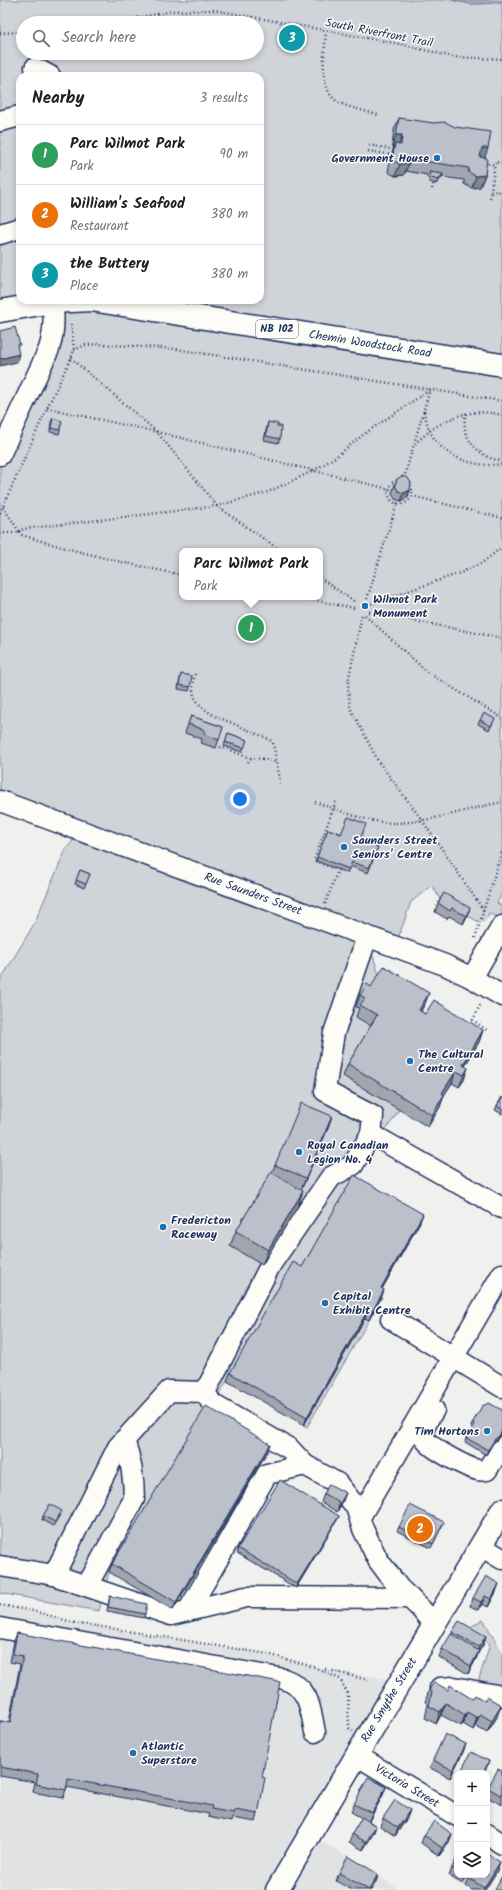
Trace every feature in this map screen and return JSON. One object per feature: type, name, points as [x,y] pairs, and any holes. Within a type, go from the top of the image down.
[{"type":"main road","name":"Chemin Woodstock Road","points":[[0,311],[40,304]]},
{"type":"main road","name":"Chemin Woodstock Road","points":[[116,304],[502,365]]},
{"type":"main road","name":"Rue Smythe Street","points":[[277,1890],[502,1510]]},
{"type":"street","points":[[0,121],[16,117]]},
{"type":"street","points":[[0,234],[16,229]]},
{"type":"street","points":[[0,455],[49,349],[53,337],[54,322],[52,304]]},
{"type":"street","name":"Rue Saunders Street","points":[[0,801],[445,965],[472,978],[502,996]]},
{"type":"street","points":[[472,978],[502,926]]},
{"type":"street","points":[[205,1392],[271,1264],[331,1177],[353,1165],[371,1134],[373,1116],[325,1091],[334,1033],[367,937]]},
{"type":"street","points":[[371,1134],[502,1208]]},
{"type":"street","points":[[360,1517],[502,1275]]},
{"type":"street","points":[[390,1319],[502,1387]]},
{"type":"street","points":[[454,1357],[448,1388],[424,1427],[424,1438],[430,1445],[438,1450],[480,1471],[487,1470],[502,1446]]},
{"type":"street","points":[[54,1575],[118,1446],[169,1391],[205,1392]]},
{"type":"street","points":[[205,1392],[212,1404],[290,1449],[305,1464],[337,1483],[356,1507],[378,1560],[399,1588],[434,1625]]},
{"type":"street","points":[[87,1586],[134,1499],[134,1485],[130,1456],[124,1440]]},
{"type":"street","points":[[384,1476],[407,1455],[419,1450],[438,1450]]},
{"type":"street","points":[[188,1611],[267,1474],[305,1464]]},
{"type":"street","points":[[481,1546],[502,1559]]},
{"type":"street","points":[[0,1566],[54,1575],[171,1615],[246,1597],[410,1598]]},
{"type":"street","points":[[0,1628],[284,1679],[300,1687],[305,1694],[309,1703],[315,1732]]},
{"type":"street","points":[[440,1688],[454,1687],[502,1696]]},
{"type":"street","name":"Victoria Street","points":[[356,1755],[454,1814]]},
{"type":"street","points":[[490,1836],[502,1844]]},
{"type":"path","name":"South Riverfront Trail","points":[[146,16],[172,11],[214,10],[246,16]]},
{"type":"path","name":"South Riverfront Trail","points":[[264,19],[406,46],[453,57],[502,59]]},
{"type":"path","points":[[326,31],[324,80],[333,99],[342,104],[378,115]]},
{"type":"path","points":[[0,33],[16,32]]},
{"type":"path","points":[[368,151],[394,155],[396,151],[369,146]]},
{"type":"path","points":[[490,198],[495,162],[502,163]]},
{"type":"path","points":[[481,163],[495,165]]},
{"type":"path","points":[[432,189],[434,177]]},
{"type":"path","points":[[491,191],[502,192]]},
{"type":"path","points":[[0,513],[74,350],[71,320]]},
{"type":"path","points":[[74,350],[85,345],[99,344],[176,349],[502,401]]},
{"type":"path","points":[[71,358],[157,432],[217,506],[277,548]]},
{"type":"path","points":[[402,485],[431,389]]},
{"type":"path","points":[[0,533],[15,533],[23,529],[217,506],[268,492],[313,471],[337,456],[364,434],[431,389]]},
{"type":"path","points":[[47,408],[157,432],[392,490]]},
{"type":"path","points":[[424,411],[430,430],[438,444],[457,458],[478,464],[502,462]]},
{"type":"path","points":[[415,444],[430,430],[449,419],[466,413],[482,412],[502,415]]},
{"type":"path","points":[[466,413],[465,432],[471,444],[486,456],[502,462]]},
{"type":"path","points":[[404,480],[410,484],[412,496],[408,502],[396,504],[388,496],[388,489],[395,481],[404,480]]},
{"type":"path","points":[[408,495],[502,518]]},
{"type":"path","points":[[367,599],[398,500]]},
{"type":"path","points":[[3,508],[22,535],[60,547],[118,562],[179,574]]},
{"type":"path","points":[[371,604],[460,573],[482,563],[502,547]]},
{"type":"path","points":[[323,580],[355,602]]},
{"type":"path","points":[[313,600],[354,608]]},
{"type":"path","points":[[370,612],[502,638]]},
{"type":"path","points":[[484,911],[422,820],[378,761],[350,707],[348,682],[364,615],[428,672],[502,718]]},
{"type":"path","points":[[195,674],[192,686],[193,697],[198,703],[213,715],[269,739],[276,748],[281,785]]},
{"type":"path","points":[[220,747],[251,758],[264,758],[278,763]]},
{"type":"path","points":[[248,762],[251,758]]},
{"type":"path","points":[[325,904],[338,870],[314,861],[336,801]]},
{"type":"path","points":[[315,802],[334,809],[377,820],[396,823],[422,820],[502,802]]},
{"type":"path","points":[[472,945],[502,851]]},
{"type":"path","points":[[480,1005],[473,1020],[488,1031]]},
{"type":"path","points":[[314,1667],[368,1680]]},
{"type":"shaded area","points":[[0,0],[451,0],[471,4],[502,3],[502,894],[497,903],[502,906],[502,921],[489,913],[488,917],[481,923],[441,901],[432,885],[411,902],[395,947],[367,937],[380,978],[356,1006],[364,1014],[377,1039],[399,1110],[351,1183],[299,1275],[290,1270],[227,1381],[109,1572],[99,1611],[0,1593],[0,981],[34,924],[66,849],[81,831],[0,801],[0,455],[53,310],[0,311]]},
{"type":"shaded area","points":[[365,1318],[369,1320],[307,1427],[304,1425]]},
{"type":"shaded area","points":[[0,1605],[34,1611],[79,1624],[268,1654],[314,1667],[400,1681],[310,1834],[396,1887],[394,1890],[0,1890]]},
{"type":"shaded area","points":[[483,1619],[502,1653],[502,1686],[478,1682],[490,1644],[469,1628]]},
{"type":"water","points":[[451,0],[502,0],[502,3],[471,4]]},
{"type":"building","points":[[293,29],[298,32],[295,37],[290,34]]},
{"type":"building","name":"Government House","points":[[399,118],[434,123],[445,122],[455,127],[491,132],[488,148],[482,148],[480,157],[487,158],[485,175],[476,176],[468,172],[469,168],[409,159],[409,163],[400,164],[392,160],[395,144],[401,145],[402,135],[396,135]]},
{"type":"building","points":[[429,172],[443,174],[438,180],[431,178]]},
{"type":"building","points":[[15,327],[20,345],[17,345],[19,354],[0,359],[0,331]]},
{"type":"building","points":[[53,418],[62,421],[60,430],[51,428]]},
{"type":"building","points":[[268,422],[281,426],[280,439],[266,436]]},
{"type":"building","points":[[402,476],[408,478],[411,483],[410,490],[404,493],[398,491],[395,485],[397,479]]},
{"type":"building","points":[[181,674],[192,676],[190,687],[179,685]]},
{"type":"building","points":[[484,713],[495,719],[491,726],[480,720]]},
{"type":"building","points":[[191,716],[223,727],[219,740],[204,734],[205,730],[188,724]]},
{"type":"building","points":[[228,733],[247,740],[244,748],[225,742]]},
{"type":"building","name":"Saunders Street Seniors' Centre","points":[[348,817],[366,824],[360,840],[378,847],[369,868],[352,862],[349,869],[317,857],[328,829],[341,834]]},
{"type":"building","points":[[80,870],[90,874],[86,884],[76,880]]},
{"type":"building","points":[[444,893],[470,908],[466,916],[452,908],[450,911],[438,903]]},
{"type":"building","name":"The Cultural Centre","points":[[384,966],[429,993],[419,1010],[425,1014],[434,1000],[483,1030],[463,1065],[468,1068],[464,1075],[456,1071],[442,1093],[444,1095],[432,1115],[348,1064],[377,1015],[360,1005],[365,998],[360,995],[367,984],[371,987]]},
{"type":"building","points":[[502,1097],[502,1109],[497,1106]]},
{"type":"building","name":"Royal Canadian Legion No. 4","points":[[301,1103],[332,1116],[306,1178],[275,1165]]},
{"type":"building","points":[[271,1172],[303,1191],[268,1250],[236,1231]]},
{"type":"building","name":"Capital Exhibit Centre","points":[[354,1175],[423,1214],[381,1288],[384,1290],[372,1312],[368,1310],[307,1417],[230,1373],[293,1262],[302,1267]]},
{"type":"building","name":"Tim Hortons","points":[[489,1403],[502,1410],[502,1431],[488,1450],[466,1438],[474,1426],[473,1422],[482,1406]]},
{"type":"building","points":[[206,1406],[270,1444],[176,1602],[112,1564]]},
{"type":"building","points":[[280,1480],[339,1516],[297,1584],[238,1548]]},
{"type":"building","points":[[329,1484],[346,1493],[340,1503],[324,1494]]},
{"type":"building","points":[[50,1504],[62,1511],[55,1522],[43,1516]]},
{"type":"building","points":[[410,1505],[444,1522],[433,1544],[399,1527]]},
{"type":"building","points":[[486,1576],[499,1584],[491,1599],[485,1596],[481,1602],[473,1598]]},
{"type":"building","points":[[110,1596],[147,1604],[145,1614],[108,1607]]},
{"type":"building","points":[[459,1621],[486,1636],[479,1647],[452,1632]]},
{"type":"building","name":"Atlantic Superstore","points":[[17,1633],[280,1682],[262,1777],[265,1778],[258,1814],[235,1810],[234,1813],[211,1809],[212,1806],[68,1779],[66,1790],[36,1784],[38,1774],[0,1767],[0,1721],[10,1723],[23,1656],[13,1654]]},
{"type":"building","points":[[451,1634],[479,1651],[471,1666],[442,1649]]},
{"type":"building","points":[[434,1682],[448,1690],[450,1685],[472,1699],[475,1695],[485,1701],[487,1697],[501,1705],[492,1721],[480,1714],[477,1718],[467,1712],[465,1715],[446,1703],[440,1712],[429,1706],[432,1692],[429,1690]]},
{"type":"building","points":[[445,1734],[466,1744],[453,1770],[433,1760]]},
{"type":"building","points":[[471,1752],[489,1761],[484,1770],[462,1770]]},
{"type":"building","points":[[498,1769],[502,1771],[502,1796],[490,1789],[490,1784]]},
{"type":"building","points":[[368,1777],[386,1787],[372,1813],[354,1804]]},
{"type":"building","points":[[395,1800],[410,1810],[398,1828],[383,1818]]},
{"type":"building","points":[[362,1817],[376,1826],[366,1842],[352,1834]]},
{"type":"building","points":[[434,1821],[452,1834],[442,1848],[424,1835]]},
{"type":"building","points":[[348,1856],[378,1874],[369,1890],[339,1873]]},
{"type":"building","points":[[490,1856],[500,1862],[484,1888],[469,1878],[490,1878]]},
{"type":"building","points":[[502,1876],[502,1890],[496,1890],[495,1889]]},
{"type":"place","name":"the Buttery","points":[[292,38]]},
{"type":"place","name":"Government House","points":[[437,158]]},
{"type":"place","name":"Wilmot Park Monument","points":[[365,606]]},
{"type":"place","name":"Parc Wilmot Park","points":[[251,628]]},
{"type":"place","name":"Saunders Street Seniors' Centre","points":[[344,847]]},
{"type":"place","name":"The Cultural Centre","points":[[410,1061]]},
{"type":"place","name":"Royal Canadian Legion No. 4","points":[[299,1152]]},
{"type":"place","name":"Fredericton Raceway","points":[[163,1227]]},
{"type":"place","name":"Capital Exhibit Centre","points":[[325,1303]]},
{"type":"place","name":"Tim Hortons","points":[[487,1431]]},
{"type":"place","name":"William's Seafood","points":[[420,1529]]},
{"type":"place","name":"Atlantic Superstore","points":[[133,1753]]}]
